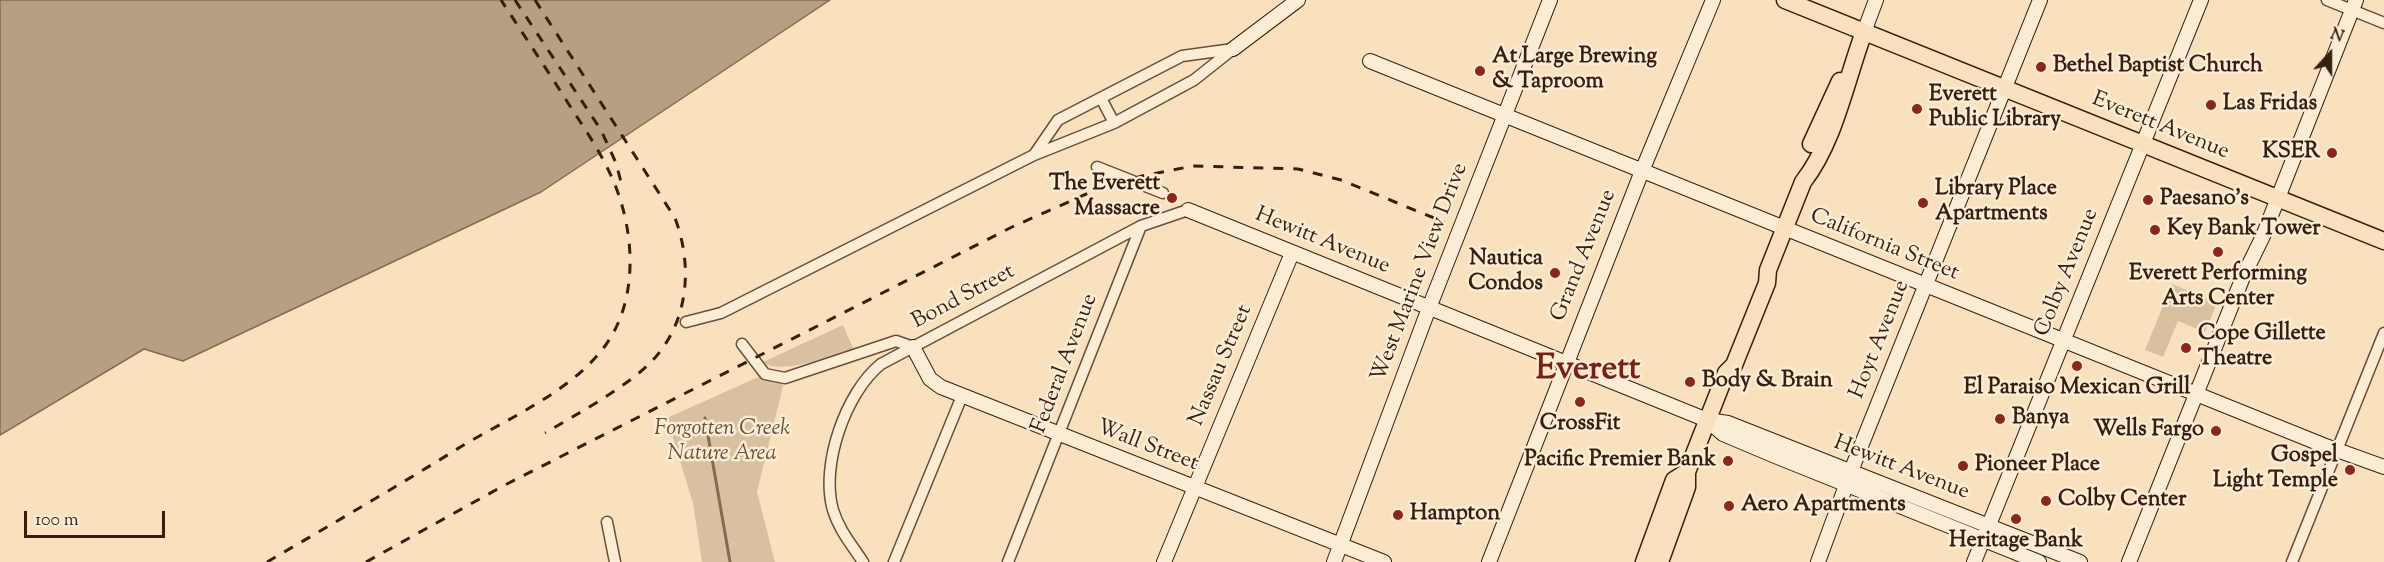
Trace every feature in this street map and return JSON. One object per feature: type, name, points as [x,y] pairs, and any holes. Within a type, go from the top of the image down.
[{"type":"main road","name":"Everett Avenue","points":[[1785,0],[2384,241]]},
{"type":"main road","points":[[1660,562],[1687,487],[1687,472],[1726,373],[1724,361],[1758,279],[1768,270],[1803,182],[1813,170],[1847,87],[1847,75],[1864,32]]},
{"type":"main road","points":[[1644,562],[1674,480],[1687,472]]},
{"type":"street","points":[[686,322],[721,313],[1034,155],[1114,123],[1194,80],[1298,0]]},
{"type":"street","name":"West Marine View Drive","points":[[1334,562],[1429,308],[1550,0]]},
{"type":"street","name":"Grand Avenue","points":[[1489,562],[1642,171],[1713,0]]},
{"type":"street","points":[[1864,32],[1876,0]]},
{"type":"street","name":"Hoyt Avenue","points":[[1818,562],[1849,478],[2040,0]]},
{"type":"street","name":"Colby Avenue","points":[[1974,562],[2201,0]]},
{"type":"street","points":[[2327,0],[2354,5],[2384,23]]},
{"type":"street","points":[[2129,562],[2243,277],[2263,236],[2276,198],[2354,5]]},
{"type":"street","points":[[1034,155],[1058,120],[1182,56],[1233,49]]},
{"type":"street","name":"California Street","points":[[1370,61],[2337,451],[2384,467]]},
{"type":"street","points":[[1101,98],[1114,123]]},
{"type":"street","points":[[1097,167],[1163,193]]},
{"type":"street","points":[[1140,226],[1188,210]]},
{"type":"street","name":"Hewitt Avenue","points":[[1188,210],[1707,420],[1728,423],[1849,478],[1986,532],[2080,562]]},
{"type":"street","name":"Bond Street","points":[[742,344],[765,374],[785,378],[896,341],[913,347],[1140,226]]},
{"type":"street","name":"Federal Avenue","points":[[1008,562],[1060,435],[1140,226]]},
{"type":"street","name":"Nassau Street","points":[[1164,562],[1292,252]]},
{"type":"street","points":[[2292,562],[2384,333]]},
{"type":"street","points":[[863,562],[847,540],[833,510],[829,481],[833,454],[851,402],[866,375],[913,347]]},
{"type":"street","name":"Wall Street","points":[[913,347],[930,379],[941,387],[1384,562]]},
{"type":"street","points":[[894,562],[962,396]]},
{"type":"street","points":[[607,522],[615,562]]},
{"type":"street","name":"Hewitt Avenue","points":[[1986,532],[2039,562]]},
{"type":"green space","points":[[2172,284],[2217,303],[2205,332],[2178,321],[2163,357],[2145,350]]},
{"type":"green space","points":[[843,325],[854,350],[794,366],[771,366],[763,362]]},
{"type":"green space","name":"Forgotten Creek Nature Area","points":[[765,374],[785,378],[757,492],[775,562],[702,562],[693,503],[667,418]]},
{"type":"shaded area","points":[[0,0],[830,0],[541,192],[183,361],[144,349],[0,435]]},
{"type":"waterway","points":[[705,418],[730,562]]},
{"type":"railway","points":[[267,562],[558,390],[591,362],[615,330],[622,313],[630,276],[629,238],[621,202],[605,163],[591,138],[501,0]]},
{"type":"railway","points":[[515,0],[601,130],[616,163],[621,182]]},
{"type":"railway","points":[[535,0],[675,218],[681,236],[685,274],[684,293],[674,329],[652,361],[616,390],[545,433]]},
{"type":"railway","points":[[366,562],[503,486],[1012,227],[1100,188],[1142,176],[1193,166],[1298,169],[1341,180],[1444,222]]},
{"type":"place","name":"Bethel Baptist Church","points":[[2041,67]]},
{"type":"place","name":"At Large Brewing & Taproom","points":[[1480,71]]},
{"type":"place","name":"Las Fridas","points":[[2211,105]]},
{"type":"place","name":"Everett Public Library","points":[[1917,109]]},
{"type":"place","name":"KSER","points":[[2332,153]]},
{"type":"place","name":"The Everett Massacre","points":[[1172,198]]},
{"type":"place","name":"Paesano’s","points":[[2148,200]]},
{"type":"place","name":"Library Place Apartments","points":[[1923,203]]},
{"type":"place","name":"Key Bank Tower","points":[[2155,230]]},
{"type":"place","name":"Everett Performing Arts Center","points":[[2218,252]]},
{"type":"place","name":"Nautica Condos","points":[[1555,273]]},
{"type":"place","name":"Cope Gillette Theatre","points":[[2186,348]]},
{"type":"place","name":"El Paraiso Mexican Grill","points":[[2077,366]]},
{"type":"place","name":"Body & Brain","points":[[1690,382]]},
{"type":"place","name":"CrossFit","points":[[1580,402]]},
{"type":"place","name":"Banya","points":[[2000,419]]},
{"type":"place","name":"Wells Fargo","points":[[2216,431]]},
{"type":"place","name":"Pacific Premier Bank","points":[[1728,461]]},
{"type":"place","name":"Pioneer Place","points":[[1963,466]]},
{"type":"place","name":"Gospel Light Temple","points":[[2350,470]]},
{"type":"place","name":"Colby Center","points":[[2046,501]]},
{"type":"place","name":"Aero Apartments","points":[[1729,506]]},
{"type":"place","name":"Hampton","points":[[1398,515]]},
{"type":"place","name":"Heritage Bank","points":[[2016,519]]},
{"type":"district","name":"Everett","points":[[1588,372]]}]
